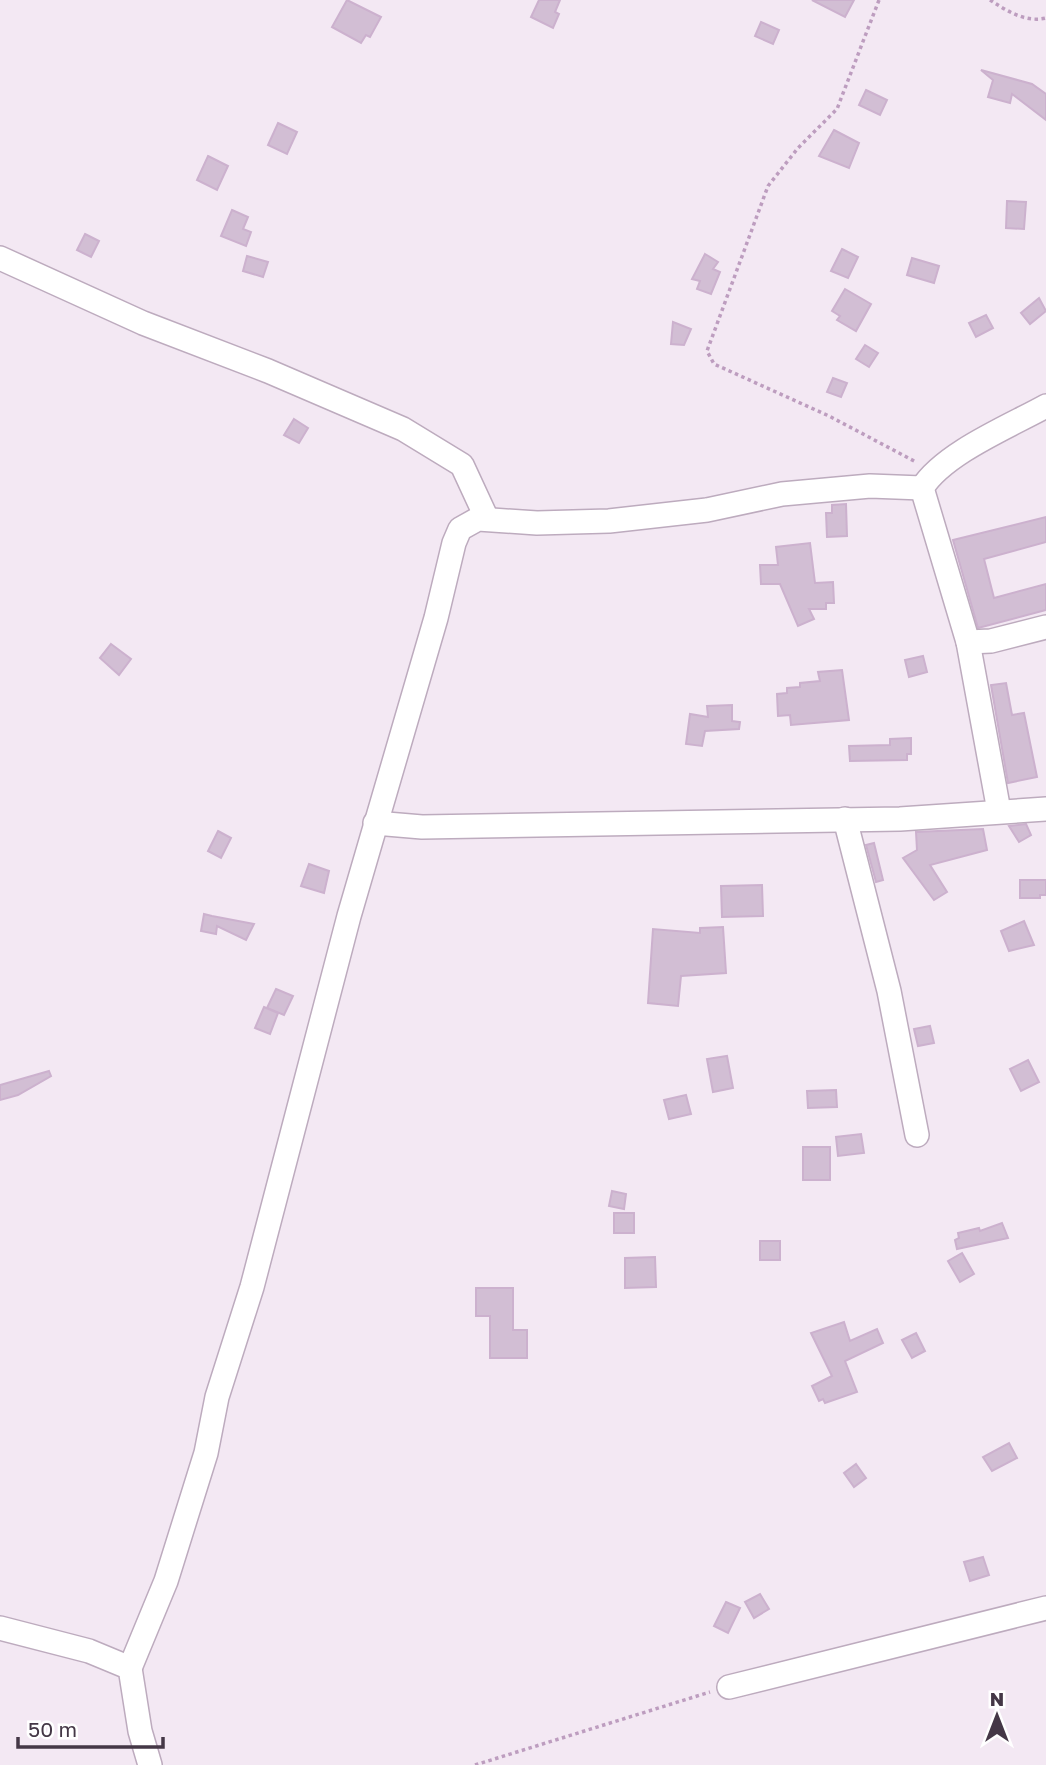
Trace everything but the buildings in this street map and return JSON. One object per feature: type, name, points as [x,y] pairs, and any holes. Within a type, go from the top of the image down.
[{"type":"street","points":[[0,258],[143,323],[268,371],[403,429],[462,465],[487,519]]},
{"type":"street","points":[[150,1765],[140,1731],[130,1668],[166,1581],[206,1453],[217,1397],[252,1287],[375,823],[460,528],[468,522],[487,519],[590,523],[661,517],[782,494],[870,486],[922,488],[945,465],[1046,406]]},
{"type":"street","points":[[922,488],[968,642],[999,811]]},
{"type":"street","points":[[968,642],[990,641],[1046,627]]},
{"type":"street","points":[[375,823],[456,827],[845,819],[1046,809]]},
{"type":"street","points":[[845,819],[889,991],[917,1135]]},
{"type":"street","points":[[729,1687],[1046,1608]]},
{"type":"street","points":[[0,1628],[89,1651],[130,1668]]},
{"type":"path","points":[[879,0],[837,109],[798,148],[768,186],[707,351],[714,364],[829,416],[916,463],[922,488]]},
{"type":"path","points":[[990,0],[1007,11],[1035,21],[1046,18]]},
{"type":"path","points":[[475,1765],[729,1687]]}]
